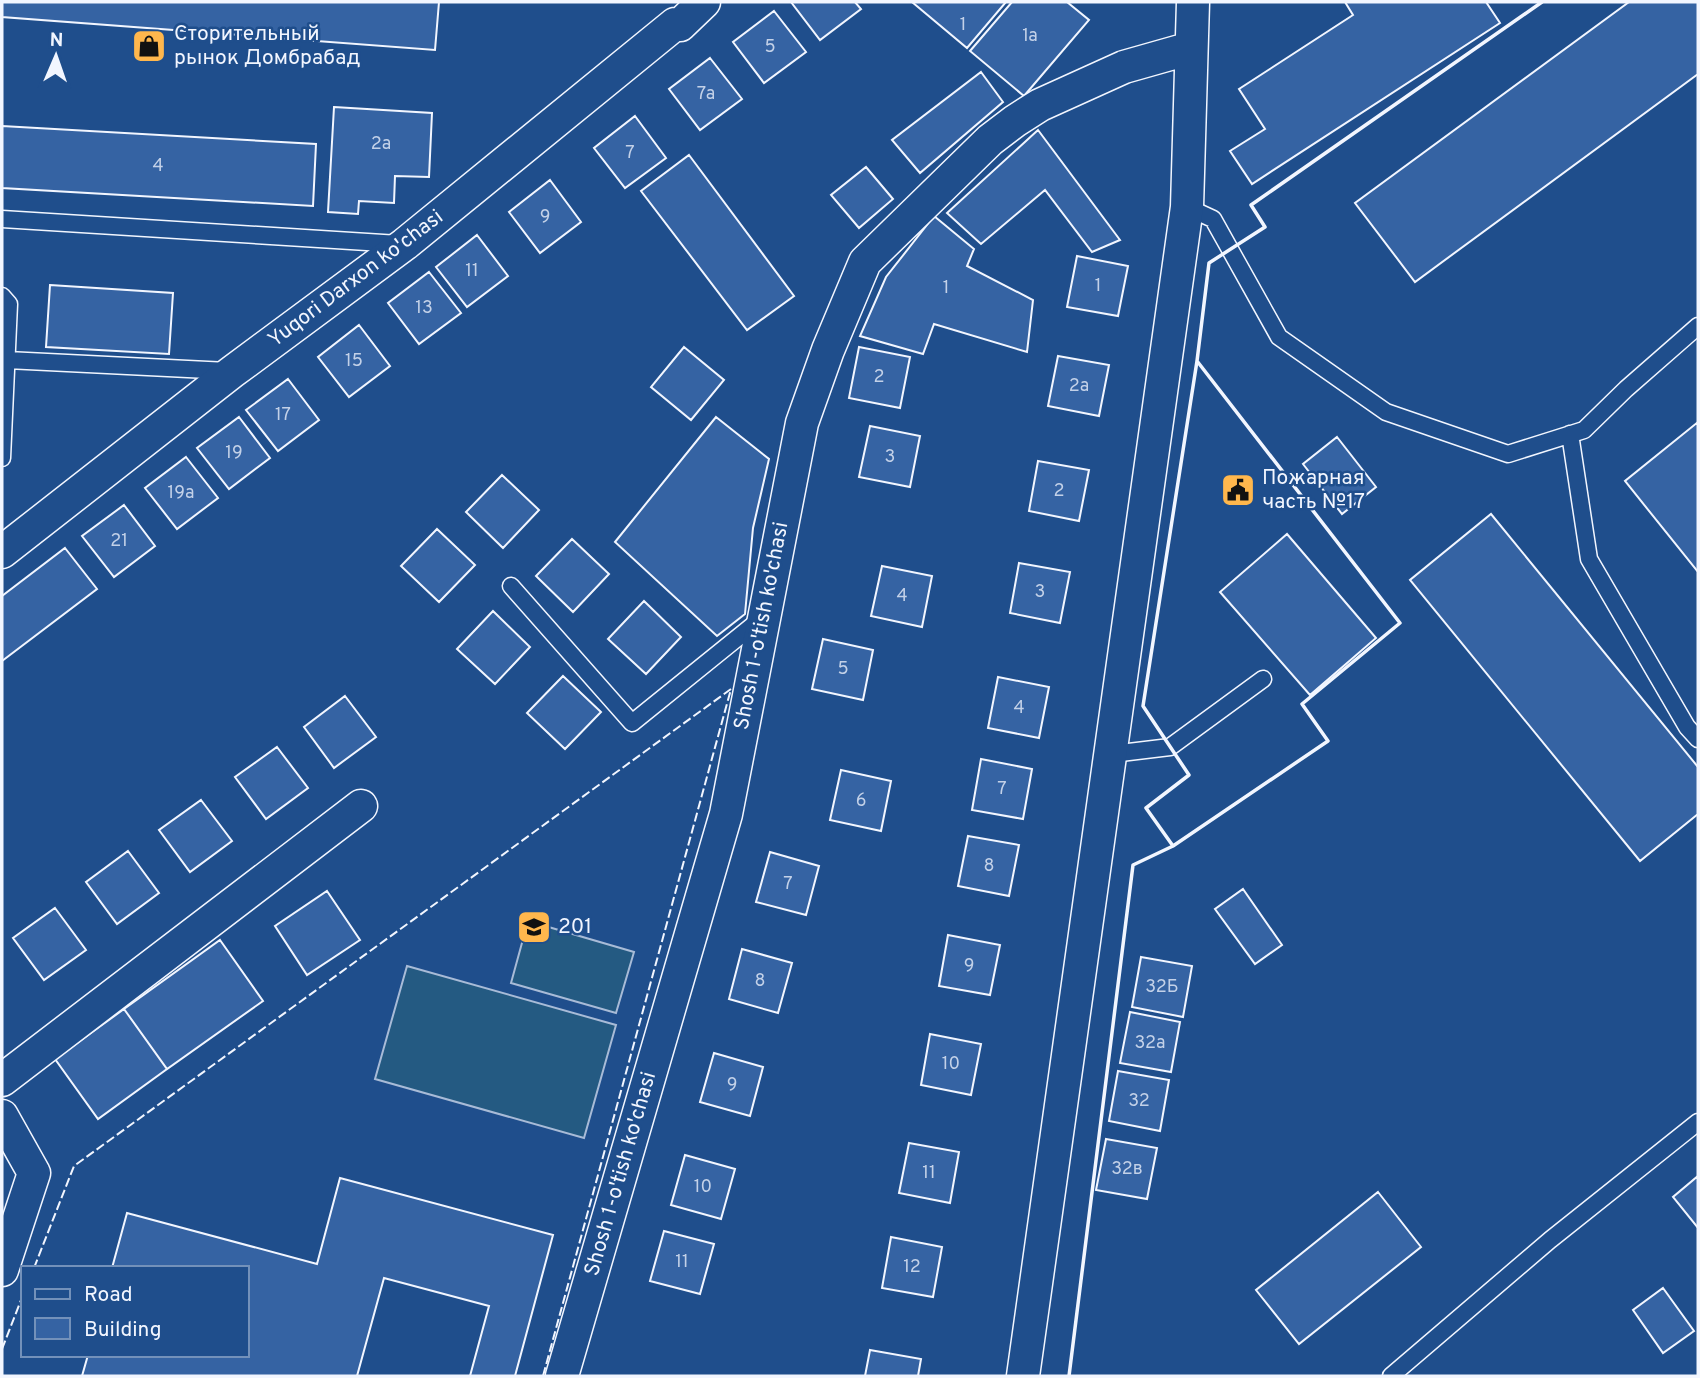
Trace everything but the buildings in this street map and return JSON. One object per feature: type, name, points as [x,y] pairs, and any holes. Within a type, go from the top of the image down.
[{"type":"street","name":"Yuqori Darxon ko'chasi","points":[[3,544],[405,244],[676,24],[680,25],[704,2]]},
{"type":"street","points":[[1023,1376],[1187,207],[1193,2]]},
{"type":"street","name":"Shosh 1-o'tish ko'chasi","points":[[562,1376],[726,814],[802,423],[828,350],[865,262],[990,139],[1014,121],[1040,105],[1124,67],[1191,48]]},
{"type":"street","points":[[2,1080],[361,806]]},
{"type":"street","points":[[2,1116],[34,1173],[2,1270]]},
{"type":"lane","points":[[1187,207],[1213,219],[1279,337],[1386,412],[1508,454],[1584,430],[1626,389],[1697,328]]},
{"type":"lane","points":[[2,219],[405,244]]},
{"type":"lane","points":[[2,296],[9,304],[2,458]]},
{"type":"lane","points":[[6,360],[232,372]]},
{"type":"lane","points":[[1570,434],[1589,559],[1687,727],[1698,739]]},
{"type":"lane","points":[[512,586],[632,723],[764,617]]},
{"type":"lane","points":[[1112,754],[1170,747],[1263,679]]},
{"type":"lane","points":[[1391,1376],[1550,1240],[1698,1122]]},
{"type":"shaded area","points":[[528,921],[634,952],[616,1013],[511,983]]},
{"type":"shaded area","points":[[407,966],[616,1025],[584,1138],[375,1079]]},
{"type":"fence","points":[[35,1266],[74,1166],[731,689]]},
{"type":"fence","points":[[543,1376],[731,689]]},
{"type":"fence","points":[[2,1349],[21,1300]]},
{"type":"wall","points":[[1173,846],[1146,808],[1189,775],[1143,706],[1197,361],[1209,263],[1265,227],[1251,205],[1542,2]]},
{"type":"wall","points":[[1069,1376],[1133,865],[1173,846],[1328,741],[1302,704],[1400,623],[1197,361]]},
{"type":"place","name":"Сторительный рынок Домбрабад","points":[[149,46]]},
{"type":"place","name":"Пожарная часть №17","points":[[1238,490]]},
{"type":"place","name":"201","points":[[534,927]]}]
